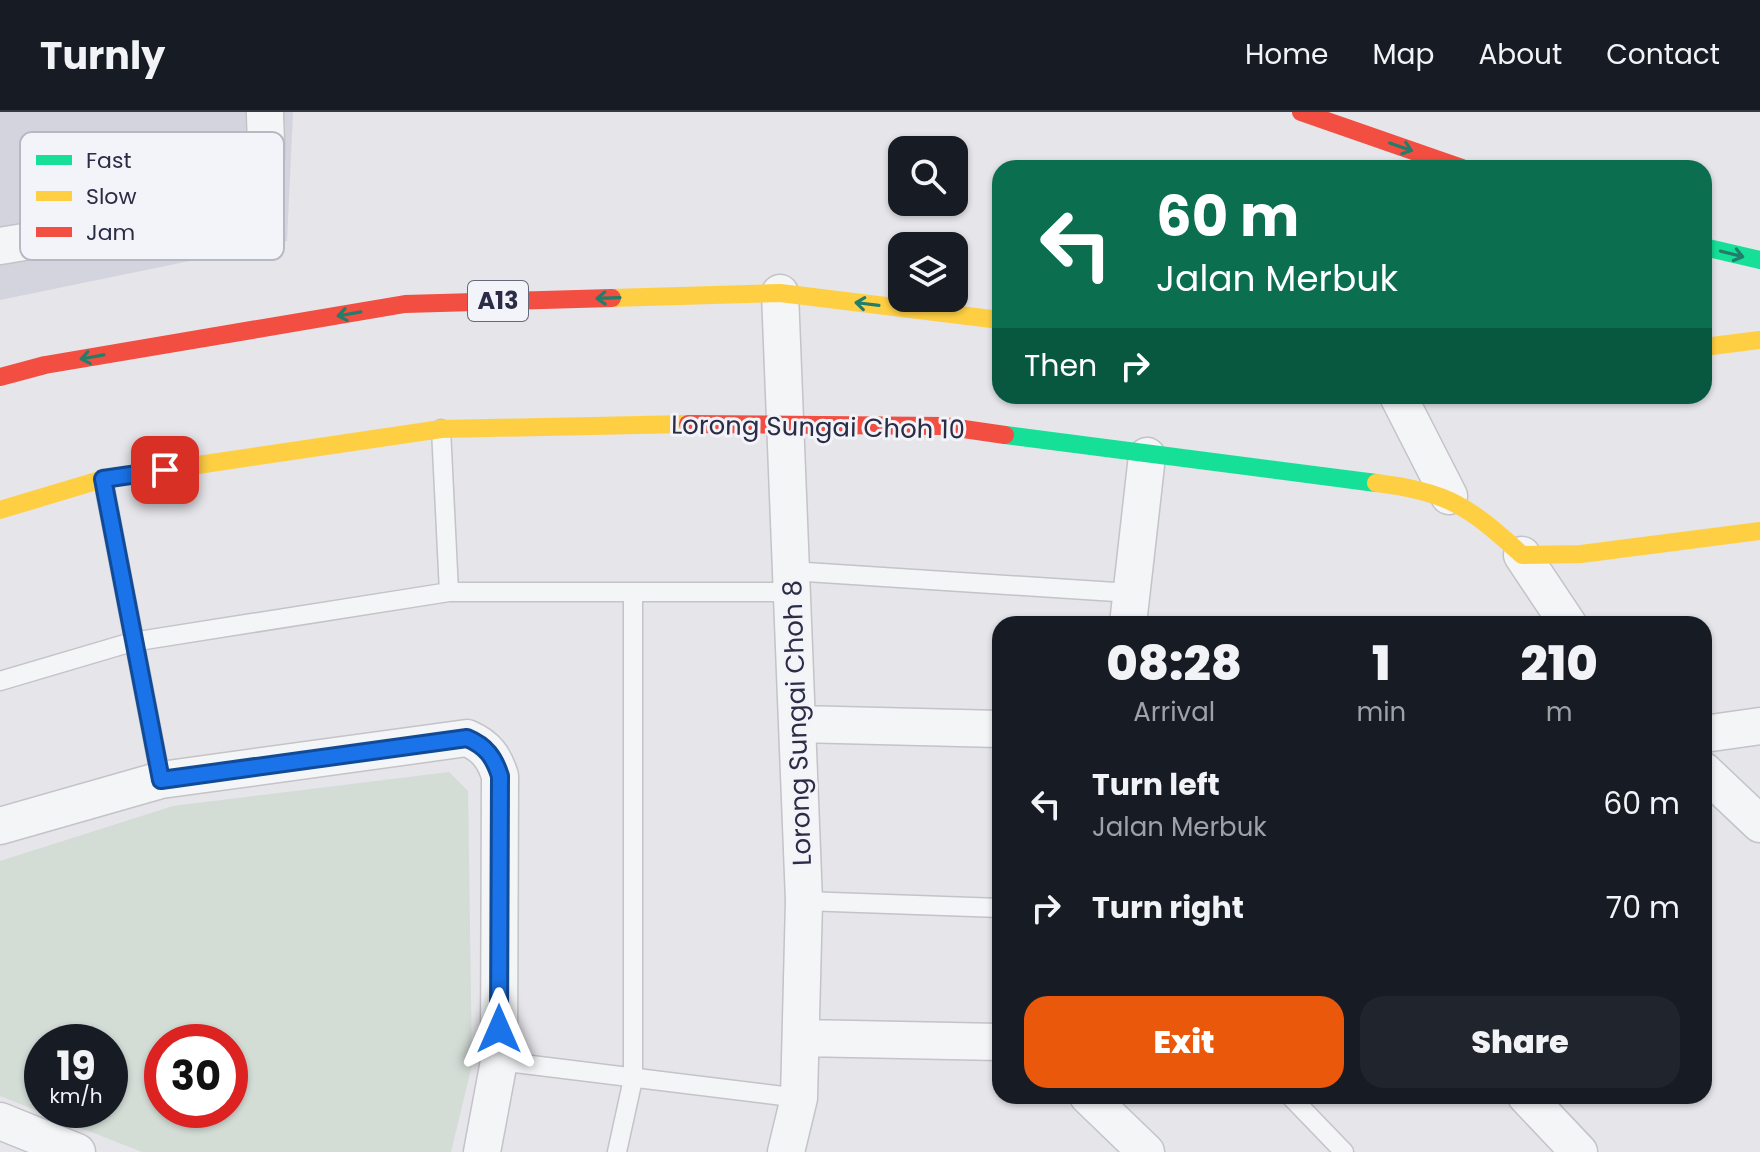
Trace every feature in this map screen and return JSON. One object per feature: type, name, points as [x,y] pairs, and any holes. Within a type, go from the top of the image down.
[{"type":"street","points":[[1301,112],[1439,160]]},
{"type":"street","points":[[1345,127],[1381,158]]},
{"type":"street","points":[[0,246],[20,243]]},
{"type":"street","points":[[1712,249],[1760,260]]},
{"type":"street","name":"A13","points":[[0,377],[45,365],[405,304],[780,293],[992,319]]},
{"type":"street","name":"Lorong Sungai Choh 8","points":[[780,293],[804,901],[799,1098],[786,1152]]},
{"type":"street","points":[[1712,346],[1760,340]]},
{"type":"street","points":[[1402,404],[1449,496]]},
{"type":"street","name":"Lorong Sungai Choh 10","points":[[0,510],[103,479],[441,429],[785,423],[943,426],[1147,456],[1422,488],[1449,496],[1478,513],[1522,555]]},
{"type":"street","points":[[1130,608],[1147,456]]},
{"type":"street","points":[[1522,555],[1581,554],[1760,531]]},
{"type":"street","points":[[1522,555],[1563,616]]},
{"type":"street","points":[[798,724],[992,729]]},
{"type":"street","points":[[1712,733],[1760,726]]},
{"type":"street","points":[[0,826],[161,780],[467,738],[480,743],[491,754],[500,776],[499,1061],[482,1152]]},
{"type":"street","points":[[1712,779],[1760,824]]},
{"type":"street","points":[[802,1038],[992,1042]]},
{"type":"street","points":[[1096,1104],[1146,1152]]},
{"type":"street","points":[[1534,1104],[1579,1152]]},
{"type":"street","points":[[0,1121],[77,1152]]},
{"type":"lane","points":[[441,429],[449,592]]},
{"type":"lane","points":[[103,479],[161,780]]},
{"type":"lane","points":[[0,681],[132,642],[449,592],[633,592],[791,582],[1130,608]]},
{"type":"lane","points":[[617,1152],[633,1079],[633,592]]},
{"type":"lane","points":[[804,901],[992,908]]},
{"type":"lane","points":[[499,1061],[799,1098]]},
{"type":"lane","points":[[1298,1104],[1344,1152]]},
{"type":"shaded area","points":[[0,112],[293,112],[287,241],[284,242],[284,132],[20,132],[20,260],[195,260],[0,300]]},
{"type":"shaded area","points":[[449,772],[468,791],[472,1065],[451,1152],[142,1152],[81,1128],[128,1128],[128,1024],[24,1024],[24,1105],[0,1096],[0,861],[173,806]]},
{"type":"traffic: fast","points":[[1712,249],[1760,260]]},
{"type":"traffic: fast","points":[[1005,435],[1376,483]]},
{"type":"traffic: slow","points":[[612,298],[780,293],[992,319]]},
{"type":"traffic: slow","points":[[1712,346],[1760,340]]},
{"type":"traffic: slow","points":[[0,510],[103,479],[441,429],[688,424]]},
{"type":"traffic: slow","points":[[1376,483],[1421,491],[1456,504],[1472,513],[1522,555],[1581,554],[1760,531]]},
{"type":"traffic: jam","points":[[1301,112],[1439,160]]},
{"type":"traffic: jam","points":[[0,377],[45,365],[405,304],[612,298]]},
{"type":"traffic: jam","points":[[688,424],[943,426],[1005,435]]},
{"type":"route","points":[[165,470],[103,479],[161,780],[467,738],[480,743],[491,754],[500,776],[499,1029]]}]
